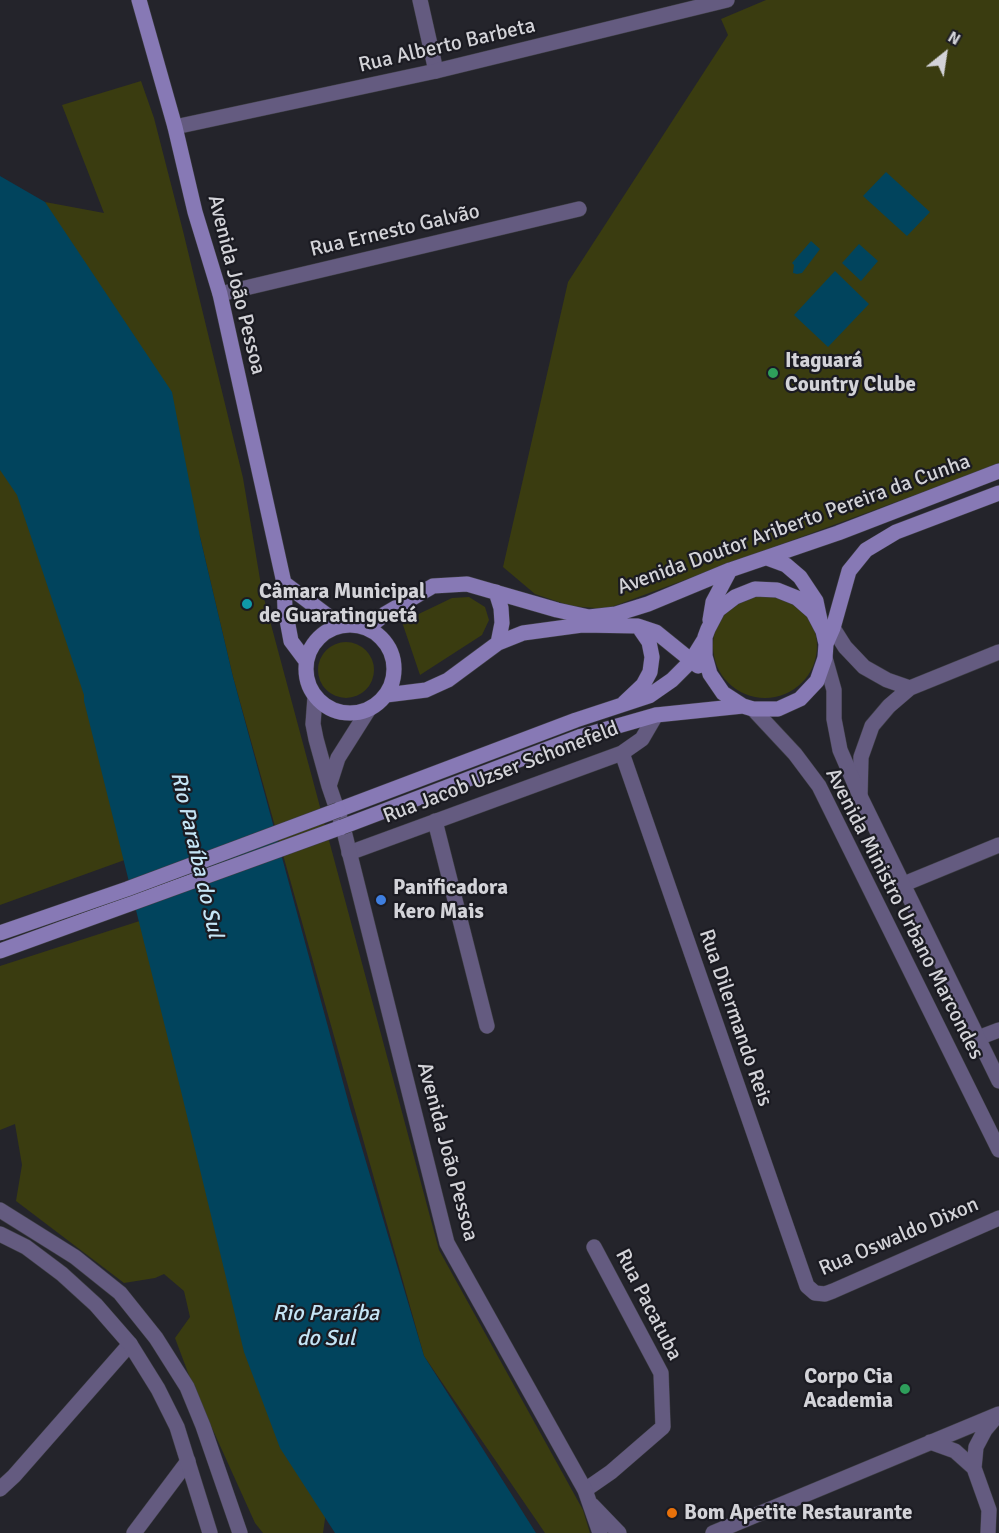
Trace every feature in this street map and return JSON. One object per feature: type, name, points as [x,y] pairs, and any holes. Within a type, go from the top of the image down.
[{"type":"main road","name":"Avenida João Pessoa","points":[[139,0],[175,127],[195,212],[220,294],[284,583],[285,609],[291,641],[306,661]]},
{"type":"main road","name":"Avenida Doutor Ariberto Pereira da Cunha","points":[[368,628],[385,614],[433,586],[467,584],[589,617],[616,614],[648,604],[730,570],[838,533],[999,471]]},
{"type":"main road","name":"Avenida Doutor Ariberto Pereira da Cunha","points":[[827,640],[849,570],[866,550],[896,532],[999,493]]},
{"type":"main road","points":[[0,951],[342,827],[579,737],[656,715],[748,707],[778,709],[800,699],[817,681],[827,640],[816,601],[800,577],[786,565],[767,558]]},
{"type":"main road","points":[[730,570],[714,602],[706,633],[705,656],[710,674],[723,693],[748,707]]},
{"type":"main road","points":[[284,583],[333,628]]},
{"type":"main road","points":[[0,933],[127,889],[576,720],[649,696],[672,680],[691,661],[718,610],[735,597],[755,589],[777,590],[797,598],[813,612],[827,640]]},
{"type":"main road","points":[[496,592],[501,608],[502,623],[498,643]]},
{"type":"main road","points":[[291,641],[305,635],[333,628],[350,624],[368,628],[379,635],[388,645],[393,657],[394,670],[392,683],[386,695],[369,709],[358,713],[334,711],[315,697],[309,686],[305,673],[310,649],[316,639],[333,628]]},
{"type":"main road","points":[[386,695],[426,690],[448,680],[498,643],[523,633],[582,625],[638,626],[656,632],[710,674]]},
{"type":"main road","points":[[622,705],[643,685],[650,672],[652,657],[649,642],[638,626]]},
{"type":"street","points":[[420,0],[436,71]]},
{"type":"street","name":"Rua Alberto Barbeta","points":[[175,127],[436,71],[702,3],[727,0]]},
{"type":"street","name":"Rua Ernesto Galvão","points":[[220,294],[579,209]]},
{"type":"street","points":[[827,640],[845,647],[864,667],[887,680],[910,687]]},
{"type":"street","name":"Avenida Ministro Urbano Marcondes","points":[[827,640],[834,690],[834,719],[840,750],[860,796],[999,1081]]},
{"type":"street","points":[[860,796],[861,757],[872,726],[889,706],[910,687],[999,652]]},
{"type":"street","name":"Avenida João Pessoa","points":[[315,697],[313,724],[316,739],[343,827],[447,1243],[587,1496],[600,1533]]},
{"type":"street","name":"Avenida Ministro Urbano Marcondes","points":[[748,707],[795,754],[819,786],[999,1150]]},
{"type":"street","points":[[329,786],[338,758],[369,709]]},
{"type":"street","name":"Rua Jacob Uzser Schonefeld","points":[[349,853],[622,753],[642,739],[656,715]]},
{"type":"street","name":"Rua Dilermando Reis","points":[[622,753],[803,1277],[807,1286],[815,1293]]},
{"type":"street","points":[[435,821],[487,1026]]},
{"type":"street","points":[[903,884],[999,845]]},
{"type":"street","points":[[978,1038],[999,1030]]},
{"type":"street","points":[[0,1210],[75,1257],[120,1293],[156,1338],[187,1387],[240,1533]]},
{"type":"street","name":"Rua Oswaldo Dixon","points":[[815,1293],[825,1294],[833,1291],[999,1218]]},
{"type":"street","points":[[0,1234],[26,1247],[62,1274],[96,1305],[130,1344],[173,1417],[210,1533]]},
{"type":"street","name":"Rua Pacatuba","points":[[587,1496],[663,1426],[661,1373],[594,1247]]},
{"type":"street","points":[[0,1489],[130,1344]]},
{"type":"street","points":[[712,1533],[998,1414]]},
{"type":"street","points":[[988,1533],[989,1510],[974,1468],[976,1447],[985,1430],[998,1414]]},
{"type":"street","points":[[930,1442],[955,1451],[974,1468]]},
{"type":"street","points":[[134,1533],[188,1461]]},
{"type":"street","name":"Avenida João Pessoa","points":[[587,1496],[619,1533]]},
{"type":"shaded area","name":"Itaguará Country Clube","points":[[766,0],[999,0],[999,464],[606,609],[571,606],[535,594],[503,567],[568,282],[728,35],[721,19]]},
{"type":"shaded area","points":[[141,81],[154,118],[243,478],[262,591],[439,1250],[583,1510],[590,1533],[545,1533],[424,1356],[233,677],[200,537],[45,202],[104,213],[62,105]]},
{"type":"shaded area","points":[[0,406],[144,853],[0,905]]},
{"type":"shaded area","points":[[765,594],[785,598],[794,603],[808,617],[813,626],[817,646],[813,666],[808,675],[794,689],[785,694],[765,698],[745,694],[736,689],[722,675],[717,666],[713,646],[717,626],[722,617],[736,603],[745,598]]},
{"type":"shaded area","points":[[469,597],[485,607],[489,620],[482,635],[420,675],[402,622],[452,598]]},
{"type":"shaded area","points":[[340,642],[352,642],[362,646],[370,654],[374,670],[370,686],[362,694],[352,698],[340,698],[330,694],[322,686],[318,676],[318,664],[322,654],[330,646]]},
{"type":"shaded area","points":[[152,917],[327,1505],[323,1533],[263,1533],[255,1523],[193,1386],[175,1338],[190,1317],[184,1291],[164,1274],[155,1278],[124,1283],[16,1201],[22,1165],[15,1124],[0,1130],[0,966]]},
{"type":"water","points":[[886,172],[930,212],[907,236],[863,196]]},
{"type":"water","name":"Rio Paraíba do Sul","points":[[0,176],[45,202],[172,392],[200,537],[233,677],[350,1108],[424,1356],[536,1533],[335,1533],[280,1448],[244,1352],[84,695],[17,495],[0,470]]},
{"type":"water","points":[[811,241],[820,249],[802,273],[793,273],[792,263]]},
{"type":"water","points":[[859,244],[878,261],[861,281],[842,263]]},
{"type":"water","points":[[835,271],[869,304],[828,347],[794,315]]},
{"type":"place","name":"Itaguará Country Clube","points":[[773,373]]},
{"type":"place","name":"Câmara Municipal de Guaratinguetá","points":[[247,604]]},
{"type":"place","name":"Panificadora Kero Mais","points":[[381,900]]},
{"type":"place","name":"Corpo Cia Academia","points":[[905,1389]]},
{"type":"place","name":"Bom Apetite Restaurante","points":[[672,1513]]}]
